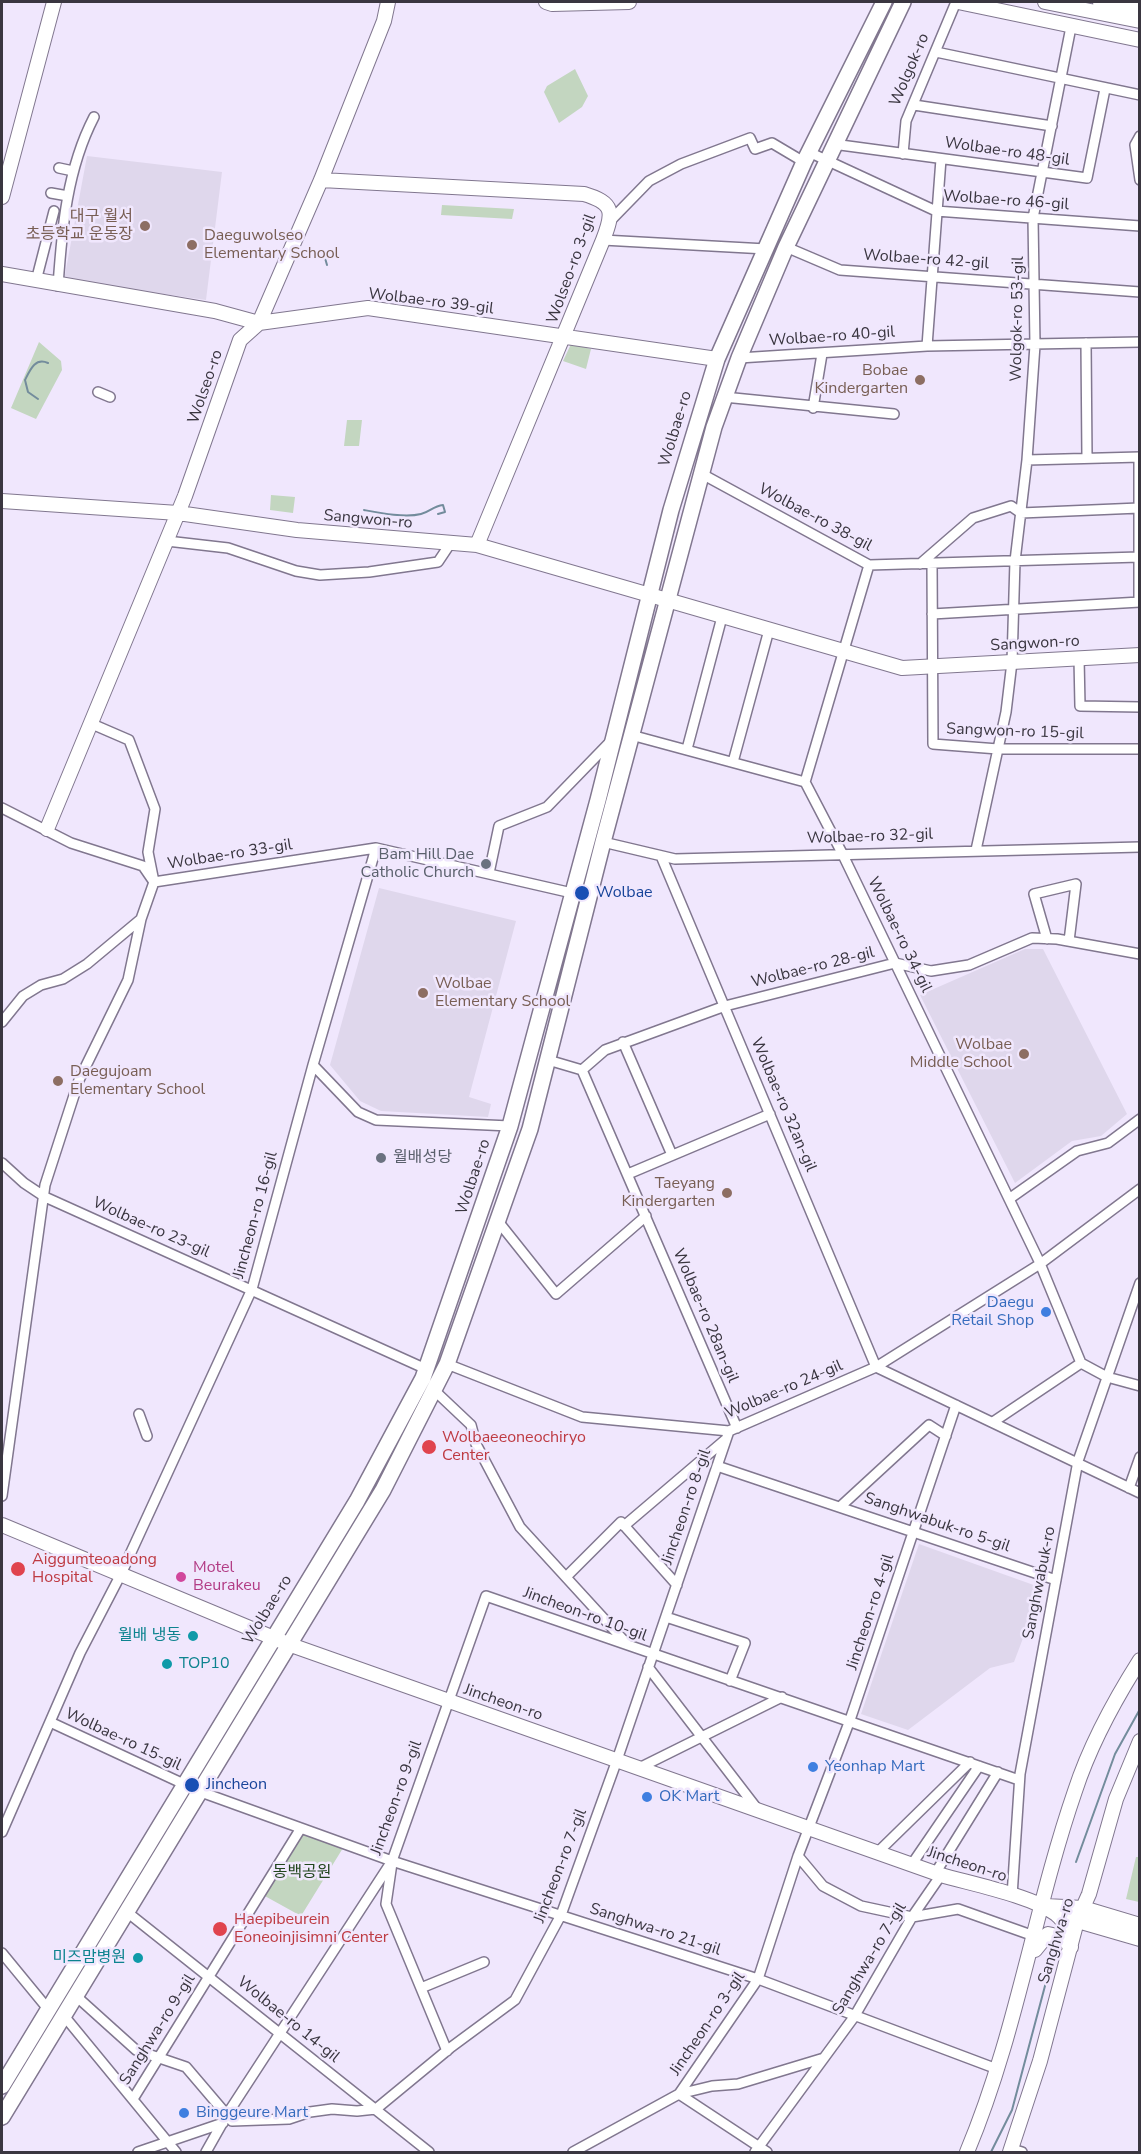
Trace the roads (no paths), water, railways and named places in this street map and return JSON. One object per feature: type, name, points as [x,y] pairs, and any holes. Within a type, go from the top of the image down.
[{"type":"main road","name":"Wolbae-ro","points":[[2,2086],[357,1501],[426,1369],[510,1126],[614,738],[671,510],[717,358],[808,157],[884,2]]},
{"type":"main road","points":[[2,2117],[65,2017],[383,1490],[447,1364],[530,1129],[603,842],[724,397],[786,247],[833,144],[903,2]]},
{"type":"street","points":[[2,197],[54,2]]},
{"type":"street","name":"Wolseo-ro","points":[[47,829],[167,541],[240,340],[259,323],[321,180],[384,21],[388,2]]},
{"type":"street","points":[[546,2],[552,4],[629,2]]},
{"type":"street","points":[[957,2],[1140,40]]},
{"type":"street","name":"Wolgok-ro","points":[[903,154],[906,121],[957,2]]},
{"type":"street","points":[[989,2],[1140,10]]},
{"type":"street","points":[[1045,2],[1112,10],[1140,21]]},
{"type":"street","points":[[1112,10],[1140,32]]},
{"type":"street","name":"Wolgok-ro 53-gil","points":[[976,850],[1006,712],[1012,662],[1016,561],[1027,460],[1035,345],[1033,218],[1071,27]]},
{"type":"street","points":[[936,52],[1140,95]]},
{"type":"street","name":"Wolbae-ro 48-gil","points":[[833,144],[1087,178],[1105,88]]},
{"type":"street","points":[[914,105],[1052,126]]},
{"type":"street","points":[[58,286],[61,230],[73,171],[81,142],[94,117]]},
{"type":"street","points":[[1140,136],[1135,145],[1140,180]]},
{"type":"street","name":"Wolbae-ro 46-gil","points":[[611,220],[649,181],[681,164],[750,138],[755,149],[772,143],[808,157],[826,160],[936,211],[1140,226]]},
{"type":"street","points":[[927,346],[941,159]]},
{"type":"street","points":[[59,168],[73,171]]},
{"type":"street","name":"Wolseo-ro 3-gil","points":[[321,180],[584,194],[601,199],[609,209],[611,220],[477,545]]},
{"type":"street","points":[[51,193],[68,196]]},
{"type":"street","points":[[36,281],[54,211]]},
{"type":"street","points":[[603,240],[766,249]]},
{"type":"street","name":"Wolbae-ro 42-gil","points":[[786,247],[840,270],[1140,292]]},
{"type":"street","name":"Wolbae-ro 39-gil","points":[[2,274],[58,286],[215,311],[259,323],[368,308],[717,358]]},
{"type":"street","name":"Wolbae-ro 40-gil","points":[[739,358],[927,346],[1140,342]]},
{"type":"street","points":[[1086,343],[1087,458]]},
{"type":"street","points":[[813,408],[822,354]]},
{"type":"street","points":[[98,392],[110,397]]},
{"type":"street","points":[[724,397],[813,408],[894,414]]},
{"type":"street","points":[[932,614],[1139,602],[1139,457],[1027,460]]},
{"type":"street","name":"Wolbae-ro 38-gil","points":[[702,474],[869,565],[1016,561]]},
{"type":"street","name":"Sangwon-ro","points":[[2,501],[178,513],[297,530],[477,545],[667,602],[902,668],[1140,655]]},
{"type":"street","points":[[920,564],[973,518],[1011,506],[1021,513],[1139,508]]},
{"type":"street","points":[[167,541],[228,548],[296,571],[320,575],[369,572],[438,562],[450,544]]},
{"type":"street","points":[[1016,561],[1139,557]]},
{"type":"street","points":[[932,563],[932,666]]},
{"type":"street","points":[[632,735],[805,782],[869,565]]},
{"type":"street","points":[[687,749],[722,617]]},
{"type":"street","points":[[733,762],[769,630]]},
{"type":"street","points":[[1079,658],[1080,706],[1140,707]]},
{"type":"street","name":"Sangwon-ro 15-gil","points":[[932,666],[933,744],[998,749],[1140,749]]},
{"type":"street","points":[[2,1496],[45,1185],[79,1080],[128,980],[141,918],[154,882],[148,852],[155,809],[129,740],[92,724]]},
{"type":"street","points":[[489,873],[499,826],[547,807],[614,738]]},
{"type":"street","name":"Wolbae-ro 34-gil","points":[[805,782],[843,853],[1040,1264]]},
{"type":"street","name":"Wolbae-ro 33-gil","points":[[2,808],[71,843],[143,866],[154,882],[376,848]]},
{"type":"street","name":"Wolbae-ro 32-gil","points":[[603,842],[675,858],[1140,847]]},
{"type":"street","points":[[376,848],[572,893]]},
{"type":"street","name":"Jincheon-ro 16-gil","points":[[121,1574],[252,1289],[313,1065],[376,848]]},
{"type":"street","name":"Wolbae-ro 32an-gil","points":[[661,856],[876,1367]]},
{"type":"street","points":[[1047,939],[1034,894],[1076,884],[1069,941]]},
{"type":"street","points":[[2,1022],[23,996],[41,985],[63,979],[87,964],[141,918]]},
{"type":"street","name":"Wolbae-ro 28-gil","points":[[582,1070],[605,1050],[725,1005],[895,963],[931,971],[969,964],[1032,938],[1069,941],[1140,954]]},
{"type":"street","points":[[623,1042],[672,1155]]},
{"type":"street","points":[[548,1060],[582,1070]]},
{"type":"street","name":"Wolbae-ro","points":[[313,1065],[358,1112],[376,1120],[510,1126]]},
{"type":"street","name":"Wolbae-ro 28an-gil","points":[[582,1070],[646,1216],[731,1432]]},
{"type":"street","points":[[628,1174],[770,1114]]},
{"type":"street","points":[[1009,1199],[1077,1151],[1108,1143],[1140,1119]]},
{"type":"street","name":"Wolbae-ro 23-gil","points":[[2,1163],[24,1183],[45,1197],[426,1369]]},
{"type":"street","name":"Wolbae-ro 24-gil","points":[[447,1364],[582,1417],[731,1432],[876,1367],[1040,1264],[1140,1190]]},
{"type":"street","points":[[496,1220],[556,1294],[646,1216]]},
{"type":"street","points":[[1040,1264],[1081,1363],[1107,1377],[1140,1386]]},
{"type":"street","name":"Sanghwabuk-ro","points":[[1012,1896],[1019,1780],[1078,1461],[1140,1283]]},
{"type":"street","points":[[993,1422],[1081,1363]]},
{"type":"street","points":[[876,1367],[1078,1461],[1140,1493]]},
{"type":"street","points":[[435,1391],[471,1425],[476,1444],[520,1527],[628,1646]]},
{"type":"street","name":"Jincheon-ro 4-gil","points":[[809,1828],[850,1720],[956,1405]]},
{"type":"street","points":[[139,1414],[147,1436]]},
{"type":"street","name":"Sanghwabuk-ro 5-gil","points":[[841,1506],[929,1425],[946,1436]]},
{"type":"street","name":"Jincheon-ro 8-gil","points":[[617,1760],[717,1466],[731,1432]]},
{"type":"street","name":"Jincheon-ro 8-gil","points":[[677,1585],[623,1524],[731,1432]]},
{"type":"street","points":[[1129,1488],[1140,1457]]},
{"type":"street","name":"Sanghwabuk-ro 5-gil","points":[[717,1466],[914,1530],[1056,1580]]},
{"type":"street","points":[[566,1577],[623,1524]]},
{"type":"street","name":"Jincheon-ro","points":[[2,1525],[288,1644],[938,1874],[1041,1906]]},
{"type":"street","points":[[2,1832],[80,1653],[121,1574]]},
{"type":"street","name":"Jincheon-ro 10-gil","points":[[448,1701],[486,1596],[1019,1780]]},
{"type":"street","points":[[666,1617],[745,1643],[730,1681]]},
{"type":"street","name":"Sanghwa-ro","points":[[967,2152],[987,2103],[1076,1788],[1115,1699],[1140,1660]]},
{"type":"street","points":[[648,1667],[759,1810]]},
{"type":"street","points":[[641,1767],[782,1698]]},
{"type":"street","name":"Jincheon-ro 9-gil","points":[[207,2152],[228,2113],[392,1861],[448,1701]]},
{"type":"street","name":"Wolbae-ro 15-gil","points":[[50,1722],[183,1785]]},
{"type":"street","name":"Sanghwa-ro","points":[[1015,2151],[1080,1915],[1116,1799],[1140,1741]]},
{"type":"street","name":"Jincheon-ro 7-gil","points":[[376,2109],[447,2051],[515,2000],[561,1915],[617,1760]]},
{"type":"street","points":[[878,1852],[975,1764]]},
{"type":"street","points":[[912,1864],[975,1764]]},
{"type":"street","points":[[938,1874],[998,1772]]},
{"type":"street","name":"Sanghwa-ro 21-gil","points":[[183,1785],[392,1861],[758,1979],[997,2069]]},
{"type":"street","points":[[209,1977],[301,1828]]},
{"type":"street","name":"Jincheon-ro 3-gil","points":[[575,2152],[679,2094],[758,1979],[809,1828]]},
{"type":"street","points":[[798,1856],[823,1886],[861,1906],[912,1917]]},
{"type":"street","points":[[392,1861],[386,1904],[447,2051]]},
{"type":"street","name":"Sanghwa-ro 7-gil","points":[[760,2151],[854,2017],[938,1874]]},
{"type":"street","points":[[1041,1906],[1057,1915],[1069,1930],[1071,1947]]},
{"type":"street","points":[[1041,1906],[1140,1925]]},
{"type":"street","name":"Sanghwa-ro","points":[[912,1917],[958,1909],[1034,1936]]},
{"type":"street","name":"Wolbae-ro 14-gil","points":[[127,1912],[429,2152]]},
{"type":"street","points":[[1057,1915],[1080,1915],[1140,1940]]},
{"type":"street","points":[[1027,1966],[1041,1939],[1047,1934],[1062,1937],[1071,1947]]},
{"type":"street","points":[[2,1953],[48,2009]]},
{"type":"street","points":[[421,1988],[484,1962]]},
{"type":"street","name":"Sanghwa-ro 9-gil","points":[[133,2099],[209,1977]]},
{"type":"street","points":[[76,1996],[136,2050],[186,2067],[228,2113],[232,2121],[289,2119],[310,2112],[332,2109],[357,2111],[376,2109]]},
{"type":"street","name":"Sanghwa-ro 9-gil","points":[[65,2017],[176,2152]]},
{"type":"street","points":[[679,2094],[712,2086],[738,2084],[824,2058]]},
{"type":"street","points":[[679,2094],[760,2151]]},
{"type":"street","points":[[138,2152],[223,2123]]},
{"type":"waterway","points":[[316,255],[325,258],[327,265]]},
{"type":"waterway","points":[[38,399],[28,392],[25,380],[36,363],[48,363]]},
{"type":"waterway","points":[[364,510],[392,515],[415,515],[443,505],[445,512],[438,514]]},
{"type":"waterway","points":[[1076,1862],[1115,1754],[1140,1709]]},
{"type":"waterway","points":[[991,2152],[1012,2110],[1054,1952]]},
{"type":"place","name":"대구 월서 초등학교 운동장","points":[[145,226]]},
{"type":"place","name":"Daeguwolseo Elementary School","points":[[192,245]]},
{"type":"place","name":"Bobae Kindergarten","points":[[920,380]]},
{"type":"place","name":"Bam Hill Dae Catholic Church","points":[[486,864]]},
{"type":"place","name":"Wolbae","points":[[582,893]]},
{"type":"place","name":"Wolbae Elementary School","points":[[423,993]]},
{"type":"place","name":"Wolbae Middle School","points":[[1024,1054]]},
{"type":"place","name":"Daegujoam Elementary School","points":[[58,1081]]},
{"type":"place","name":"월배성당","points":[[381,1158]]},
{"type":"place","name":"Taeyang Kindergarten","points":[[727,1193]]},
{"type":"place","name":"Daegu Retail Shop","points":[[1046,1312]]},
{"type":"place","name":"Wolbaeeoneochiryo Center","points":[[429,1447]]},
{"type":"place","name":"Aiggumteoadong Hospital","points":[[18,1569]]},
{"type":"place","name":"Motel Beurakeu","points":[[181,1577]]},
{"type":"place","name":"월배 냉동","points":[[193,1636]]},
{"type":"place","name":"TOP10","points":[[167,1664]]},
{"type":"place","name":"Yeonhap Mart","points":[[813,1767]]},
{"type":"place","name":"Jincheon","points":[[192,1785]]},
{"type":"place","name":"OK Mart","points":[[647,1797]]},
{"type":"place","name":"Haepibeurein Eoneoinjisimni Center","points":[[220,1929]]},
{"type":"place","name":"미즈맘병원","points":[[138,1958]]},
{"type":"place","name":"Binggeure Mart","points":[[184,2113]]},
{"type":"park label","name":"동백공원","points":[[302,1873]]}]
